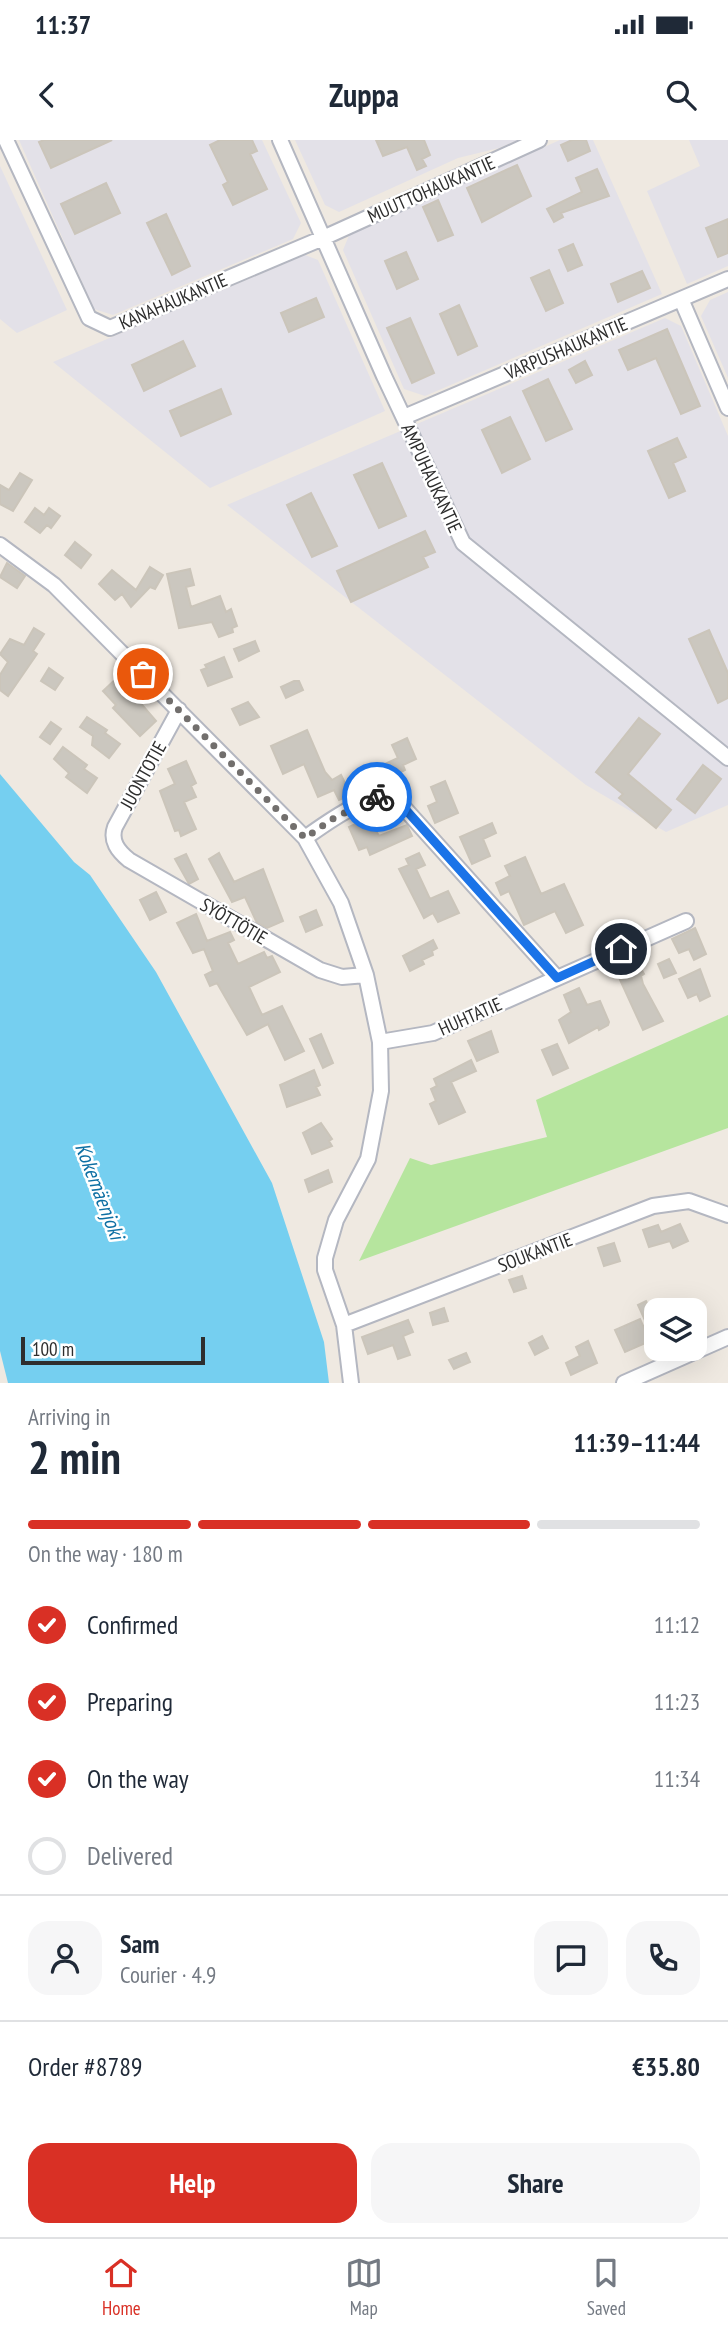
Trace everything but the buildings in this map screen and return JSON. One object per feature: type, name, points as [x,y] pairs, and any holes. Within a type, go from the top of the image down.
[{"type":"street","name":"KANAHAUKANTIE","points":[[6,140],[89,318],[110,328],[323,238]]},
{"type":"street","name":"AMPUHAUKANTIE","points":[[280,140],[463,542],[728,758]]},
{"type":"street","name":"MUUTTOHAUKANTIE","points":[[323,238],[539,140]]},
{"type":"street","name":"VARPUSHAUKANTIE","points":[[404,417],[728,278]]},
{"type":"street","points":[[681,299],[728,408]]},
{"type":"street","points":[[0,545],[54,585],[305,838],[341,903],[366,975],[380,1042],[381,1091],[368,1159],[336,1220],[325,1258],[325,1270],[344,1325],[351,1383]]},
{"type":"street","name":"JUONTOTIE","points":[[114,841],[115,827],[179,710]]},
{"type":"street","points":[[305,838],[334,818],[380,795],[389,795],[397,800],[557,978]]},
{"type":"street","name":"SYÖTTÖTIE","points":[[114,841],[129,860],[320,970],[342,977],[366,975]]},
{"type":"street","name":"HUHTATIE","points":[[380,1042],[433,1033],[686,921]]},
{"type":"street","name":"SOUKANTIE","points":[[344,1325],[653,1206],[689,1201],[728,1215]]},
{"type":"street","points":[[624,1383],[728,1337]]},
{"type":"shaded area","points":[[19,140],[262,140],[301,223],[293,239],[113,315],[94,309]]},
{"type":"shaded area","points":[[295,140],[518,140],[499,148],[458,158],[339,212],[325,205]]},
{"type":"shaded area","points":[[560,140],[593,140],[662,294],[425,396],[404,389],[343,250],[350,233]]},
{"type":"shaded area","points":[[689,140],[728,140],[728,266],[687,284],[647,191],[700,166]]},
{"type":"shaded area","points":[[0,166],[67,310],[17,333],[0,319]]},
{"type":"shaded area","points":[[305,255],[318,260],[385,411],[210,488],[53,362]]},
{"type":"shaded area","points":[[728,292],[728,378],[701,316],[710,300]]},
{"type":"shaded area","points":[[665,318],[681,326],[728,436],[728,805],[666,832],[586,785],[227,505]]},
{"type":"green space","points":[[728,1015],[728,1128],[359,1261],[410,1158],[431,1165],[547,1137],[536,1100]]},
{"type":"water","name":"Kokemäenjoki","points":[[0,774],[74,862],[90,875],[156,972],[272,1183],[324,1342],[329,1383],[8,1383],[0,1351]]},
{"type":"way so far","points":[[143,674],[305,838],[334,818],[377,797]]},
{"type":"route","points":[[377,797],[389,795],[397,800],[557,978],[621,949]]}]
